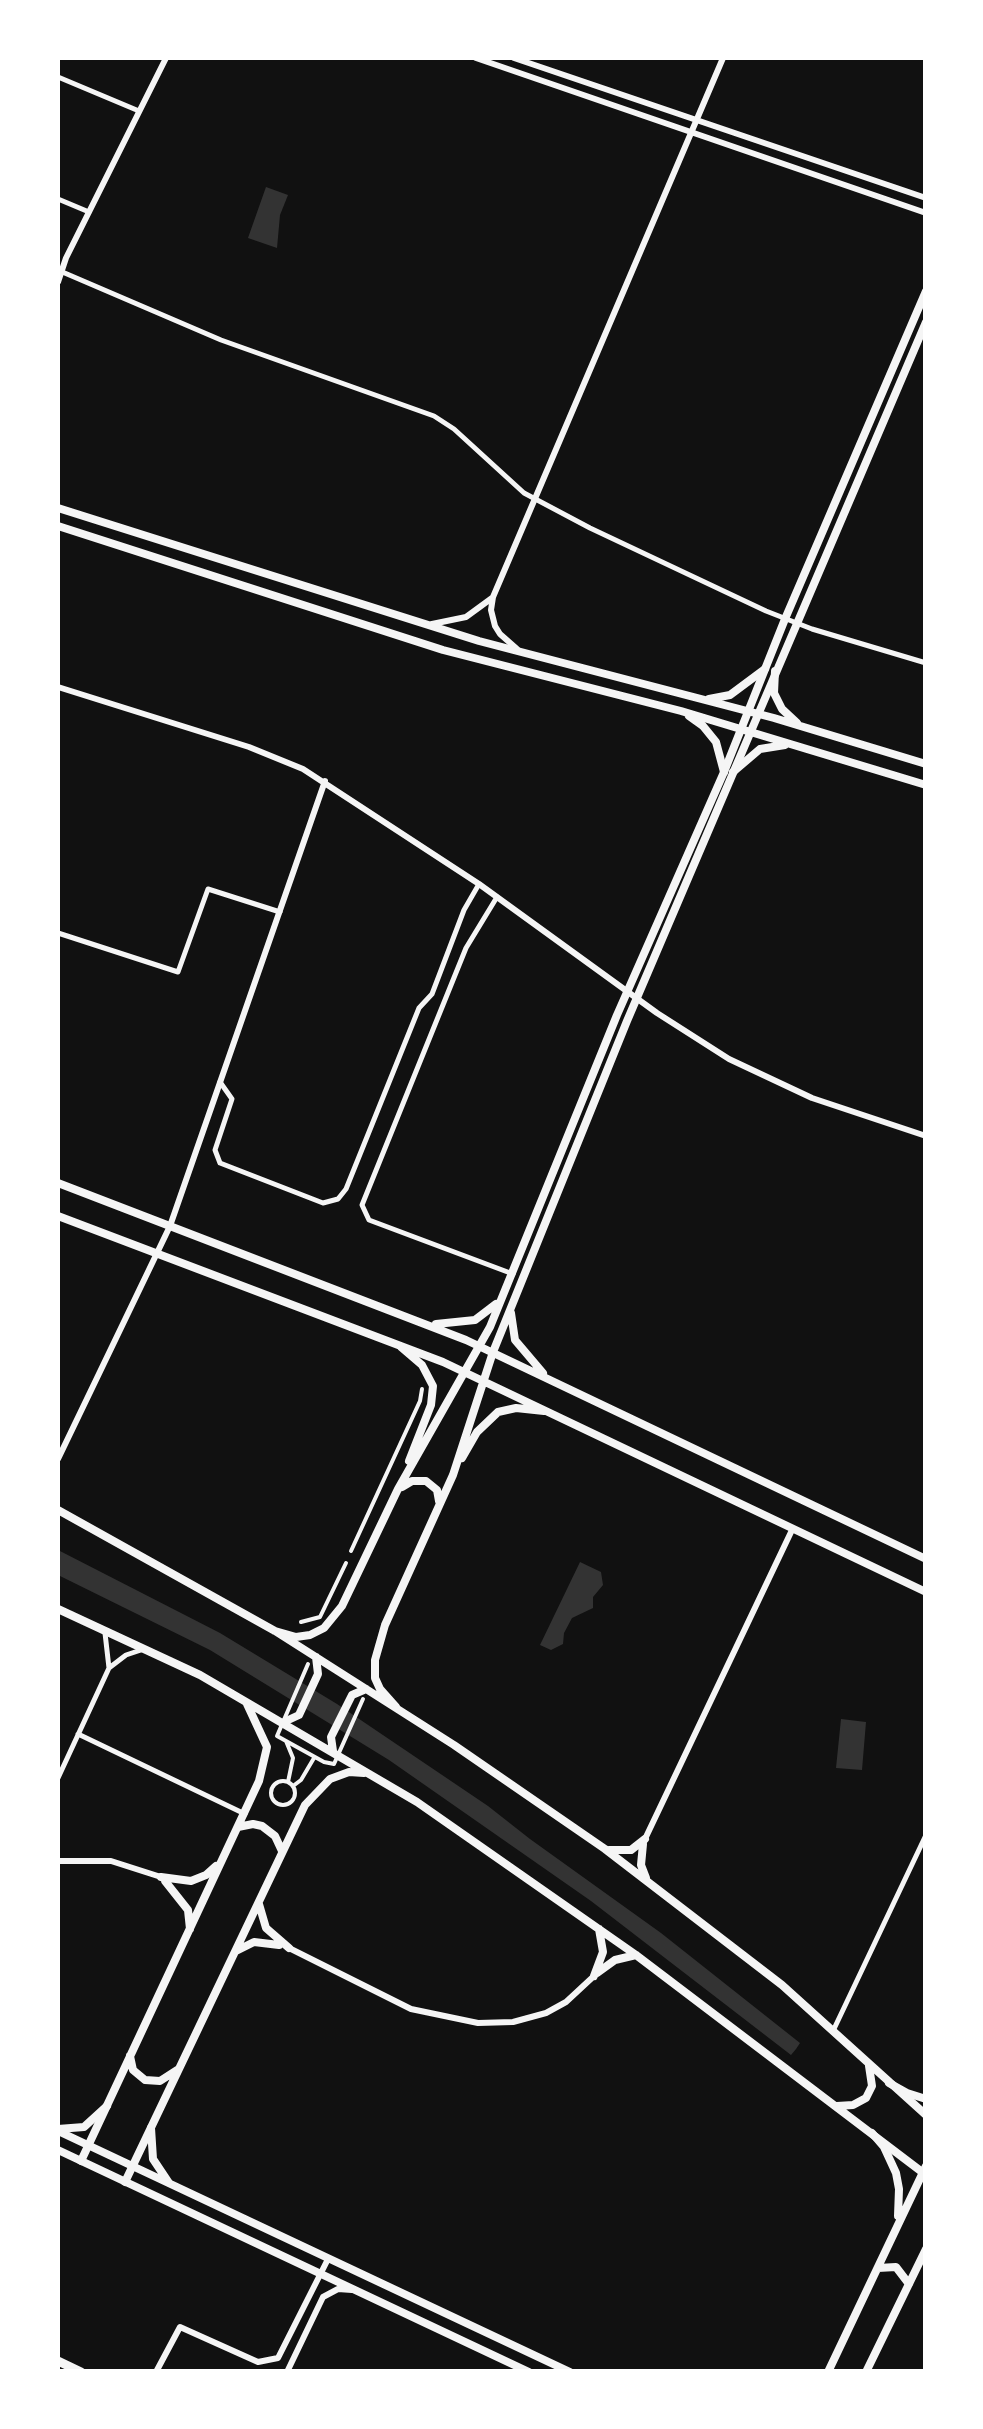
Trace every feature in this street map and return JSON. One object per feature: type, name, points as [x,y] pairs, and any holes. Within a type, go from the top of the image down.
[{"type":"highway","points":[[58,2361],[80,2372]]},
{"type":"main road","points":[[396,1707],[375,1678],[378,1644],[452,1476],[493,1352],[926,292]]},
{"type":"main road","points":[[790,620],[926,322]]},
{"type":"main road","points":[[58,508],[425,624],[926,764]]},
{"type":"main road","points":[[58,526],[476,659],[681,711],[926,785]]},
{"type":"main road","points":[[702,699],[730,695],[770,670]]},
{"type":"main road","points":[[770,670],[782,709],[805,728]]},
{"type":"main road","points":[[681,711],[710,732],[729,772]]},
{"type":"main road","points":[[398,1490],[466,1372],[505,1292],[627,992],[729,772],[766,746],[800,747]]},
{"type":"main road","points":[[58,1184],[480,1346],[926,1559]]},
{"type":"main road","points":[[58,1216],[394,1341],[466,1372],[926,1592]]},
{"type":"main road","points":[[428,1324],[475,1320],[490,1312],[505,1292]]},
{"type":"main road","points":[[511,1308],[515,1340],[548,1378]]},
{"type":"main road","points":[[274,1631],[303,1637],[324,1628],[334,1618],[398,1490],[431,1405],[433,1386],[422,1365],[394,1341]]},
{"type":"main road","points":[[452,1476],[477,1432],[498,1412],[516,1408],[552,1412]]},
{"type":"main road","points":[[398,1490],[412,1481],[426,1481],[437,1490],[439,1506]]},
{"type":"main road","points":[[58,1501],[61,1512],[274,1631],[312,1660],[396,1707],[646,1878],[782,1985],[926,2115]]},
{"type":"main road","points":[[58,1609],[245,1700],[416,1802],[600,1929],[740,2038],[925,2171],[828,2372]]},
{"type":"main road","points":[[283,1721],[299,1714],[318,1674],[312,1660]]},
{"type":"main road","points":[[335,1752],[332,1737],[352,1695],[366,1688]]},
{"type":"main road","points":[[80,2161],[260,1781],[267,1747],[245,1700]]},
{"type":"main road","points":[[125,2182],[304,1805],[320,1785],[338,1774],[369,1773]]},
{"type":"main road","points":[[238,1827],[252,1824],[269,1830],[282,1852]]},
{"type":"main road","points":[[604,1849],[631,1850],[645,1838]]},
{"type":"main road","points":[[645,1838],[641,1857],[646,1878]]},
{"type":"main road","points":[[161,1878],[191,1880],[206,1875],[222,1860]]},
{"type":"main road","points":[[161,1878],[183,1901],[190,1929]]},
{"type":"main road","points":[[260,1896],[262,1922],[289,1948]]},
{"type":"main road","points":[[594,1976],[603,1952],[600,1929]]},
{"type":"main road","points":[[233,1954],[254,1942],[289,1948]]},
{"type":"main road","points":[[594,1976],[615,1960],[636,1956]]},
{"type":"main road","points":[[130,2056],[134,2070],[144,2080],[160,2081],[178,2069]]},
{"type":"main road","points":[[837,2106],[854,2106],[870,2092],[873,2078],[868,2063]]},
{"type":"main road","points":[[890,2084],[906,2094],[926,2098]]},
{"type":"main road","points":[[58,2130],[84,2127],[107,2106]]},
{"type":"main road","points":[[150,2128],[153,2159],[172,2186]]},
{"type":"main road","points":[[58,2130],[570,2372]]},
{"type":"main road","points":[[872,2132],[896,2173],[900,2208],[896,2229]]},
{"type":"main road","points":[[58,2150],[529,2372]]},
{"type":"main road","points":[[866,2372],[924,2253]]},
{"type":"main road","points":[[877,2269],[896,2267],[908,2284]]},
{"type":"street","points":[[58,282],[88,212],[166,58]]},
{"type":"street","points":[[477,58],[926,213]]},
{"type":"street","points":[[514,58],[926,198]]},
{"type":"street","points":[[521,652],[494,626],[493,597],[723,58]]},
{"type":"street","points":[[58,77],[139,111]]},
{"type":"street","points":[[58,198],[88,212]]},
{"type":"street","points":[[60,272],[220,340],[434,416],[454,428],[533,499],[790,620],[926,662]]},
{"type":"street","points":[[425,624],[466,617],[493,597]]},
{"type":"street","points":[[58,687],[269,754],[325,781],[729,1059],[812,1098],[926,1136]]},
{"type":"street","points":[[58,1459],[170,1226],[325,781]]},
{"type":"street","points":[[220,1082],[232,1099],[215,1150],[220,1163],[323,1204],[338,1200],[346,1189],[419,1008],[432,994],[464,910],[479,884]]},
{"type":"street","points":[[58,933],[178,972],[208,888],[280,912]]},
{"type":"street","points":[[497,897],[466,948],[362,1204],[368,1220],[512,1274]]},
{"type":"street","points":[[352,1551],[422,1389]]},
{"type":"street","points":[[645,1838],[792,1530]]},
{"type":"street","points":[[301,1622],[320,1618],[346,1563]]},
{"type":"street","points":[[104,1630],[109,1668]]},
{"type":"street","points":[[58,1778],[109,1668],[126,1655],[148,1650]]},
{"type":"street","points":[[312,1660],[278,1736],[334,1764],[335,1752],[363,1699]]},
{"type":"street","points":[[78,1734],[244,1814]]},
{"type":"street","points":[[286,1741],[293,1758],[290,1784],[295,1795],[284,1805],[274,1800],[274,1785],[280,1781],[290,1784],[301,1780],[314,1756]]},
{"type":"street","points":[[833,2031],[926,1835]]},
{"type":"street","points":[[58,1861],[111,1862],[161,1878]]},
{"type":"street","points":[[289,1948],[411,2009],[478,2023],[513,2022],[546,2013],[566,2002],[594,1976]]},
{"type":"street","points":[[156,2372],[180,2327],[258,2362],[272,2362],[284,2352],[328,2259]]},
{"type":"street","points":[[287,2372],[323,2297],[338,2289],[357,2290]]},
{"type":"shaded area","points":[[266,187],[288,195],[280,215],[277,248],[248,238]]},
{"type":"shaded area","points":[[58,1550],[220,1633],[337,1704],[488,1806],[661,1933],[800,2043],[796,2049],[791,2055],[591,1901],[389,1760],[210,1650],[58,1575]]},
{"type":"shaded area","points":[[580,1562],[601,1572],[603,1585],[593,1597],[593,1608],[572,1618],[563,1644],[551,1650],[540,1645]]},
{"type":"shaded area","points":[[841,1719],[866,1722],[862,1770],[836,1768]]}]
